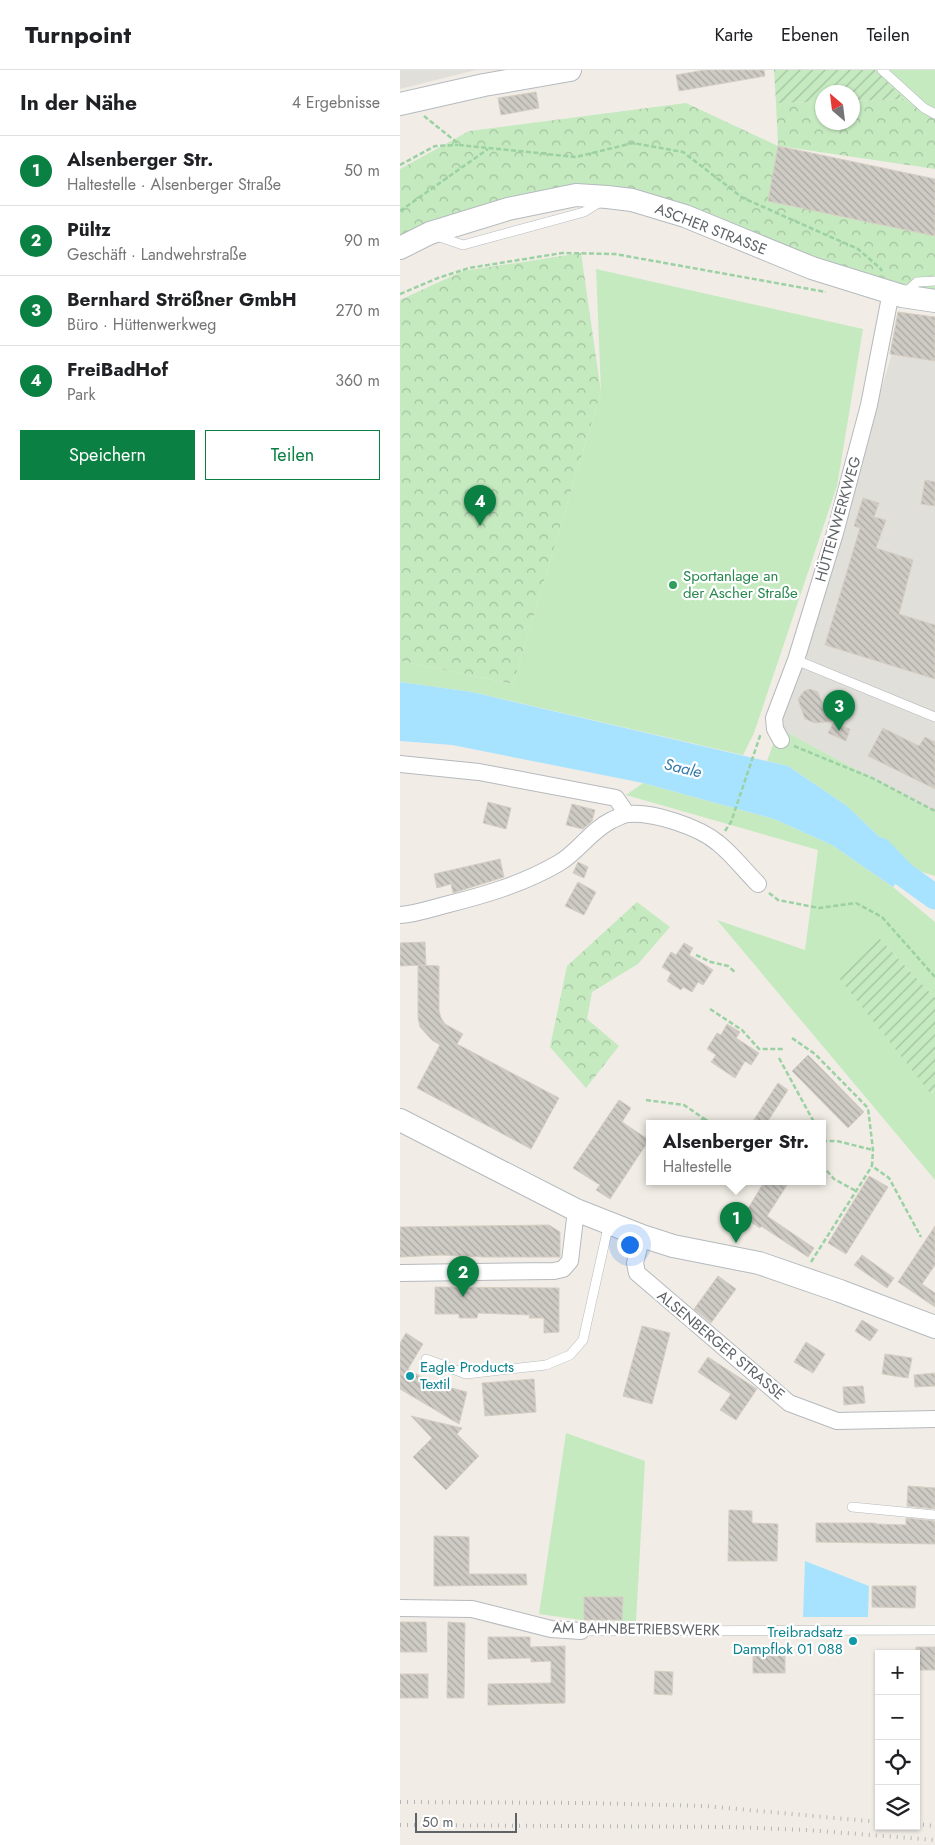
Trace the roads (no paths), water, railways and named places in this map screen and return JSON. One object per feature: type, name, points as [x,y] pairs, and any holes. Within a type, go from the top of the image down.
[{"type":"street","points":[[400,104],[522,74],[570,70]]},
{"type":"street","name":"ASCHER STRASSE","points":[[400,248],[430,233],[518,207],[576,195],[607,197],[632,200],[685,216],[812,268],[896,294],[935,301]]},
{"type":"street","name":"HÜTTENWERKWEG","points":[[781,740],[775,729],[774,718],[796,660],[835,533],[896,294]]},
{"type":"street","points":[[400,764],[479,772],[616,798],[627,814]]},
{"type":"street","points":[[400,915],[483,896],[510,887],[560,863],[580,848],[596,831],[610,821],[627,814],[646,814],[678,823],[702,833],[718,843],[758,884]]},
{"type":"street","points":[[400,1120],[576,1210],[642,1236],[673,1246],[759,1263],[907,1315],[935,1327]]},
{"type":"street","points":[[400,1273],[554,1271],[563,1269],[570,1261],[576,1210]]},
{"type":"street","name":"ALSENBERGER STRASSE","points":[[642,1236],[635,1264],[637,1273],[789,1403],[837,1421],[935,1419]]},
{"type":"street","name":"AM BAHNBETRIEBSWERK","points":[[400,1608],[472,1609],[551,1629],[581,1631]]},
{"type":"lane","points":[[882,70],[924,108],[935,114]]},
{"type":"lane","points":[[896,294],[917,282],[935,281]]},
{"type":"lane","points":[[796,660],[935,717]]},
{"type":"lane","points":[[426,1359],[466,1374],[546,1365],[570,1355],[583,1340],[609,1223]]},
{"type":"lane","points":[[852,1507],[935,1515]]},
{"type":"lane","name":"AM BAHNBETRIEBSWERK","points":[[581,1631],[935,1630]]},
{"type":"water","points":[[400,682],[472,692],[788,766],[847,806],[913,869],[903,874],[893,887],[832,845],[774,819],[643,783],[452,745],[400,741]]},
{"type":"water","points":[[805,1561],[869,1586],[868,1617],[803,1617]]},
{"type":"waterway","name":"Saale","points":[[880,850],[903,874],[935,897]]},
{"type":"railway","points":[[400,1802],[705,1806],[875,1822]]},
{"type":"railway","points":[[920,1824],[935,1826]]},
{"type":"railway","points":[[400,1825],[729,1827],[807,1830],[935,1840]]},
{"type":"place","name":"FreiBadHof","points":[[480,526]]},
{"type":"place","name":"Sportanlage an der Ascher Straße","points":[[673,585]]},
{"type":"place","name":"Bernhard Strößner GmbH","points":[[839,731]]},
{"type":"place","name":"Alsenberger Str.","points":[[736,1243]]},
{"type":"place","name":"Pültz","points":[[463,1297]]},
{"type":"place","name":"Eagle Products Textil","points":[[410,1376]]},
{"type":"place","name":"Treibradsatz Dampflok 01 088","points":[[853,1641]]}]
